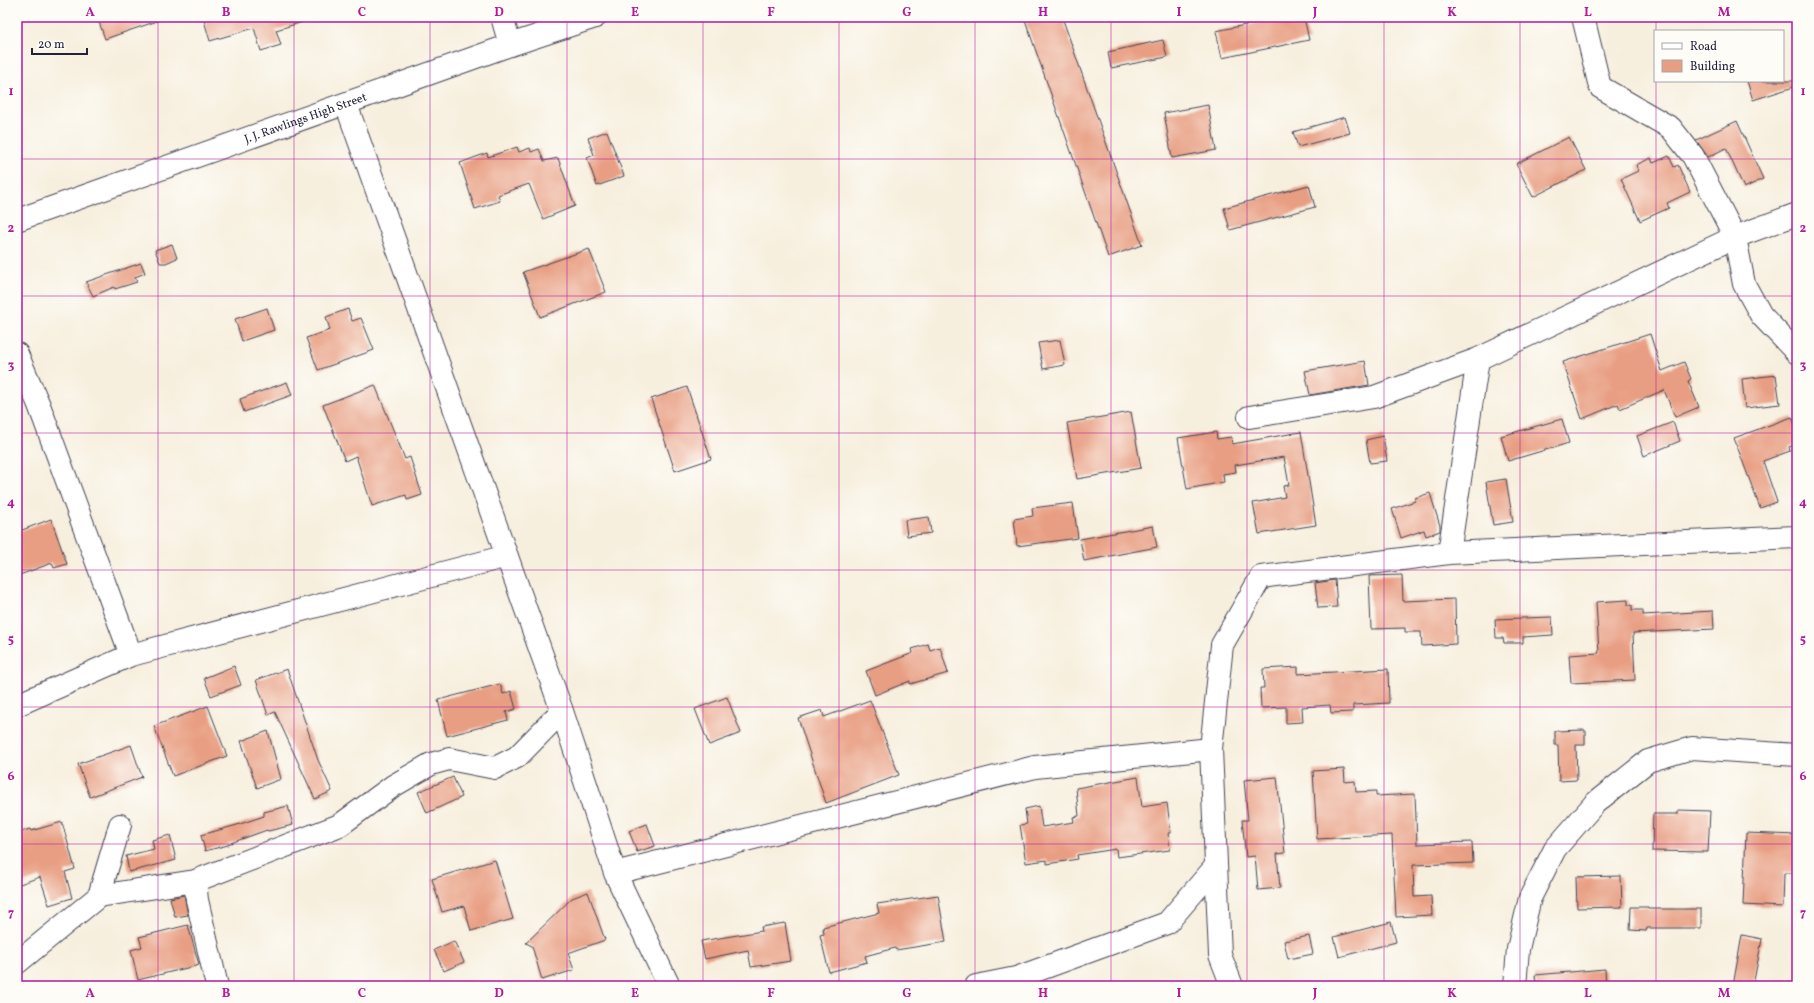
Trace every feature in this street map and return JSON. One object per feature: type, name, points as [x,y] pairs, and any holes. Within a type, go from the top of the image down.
[{"type":"street","points":[[502,17],[510,45]]},
{"type":"street","name":"J. J. Rawlings High Street","points":[[17,220],[510,45],[595,17]]},
{"type":"street","points":[[1584,17],[1600,87],[1671,128],[1693,156],[1735,237],[1744,284],[1761,315],[1797,353]]},
{"type":"street","points":[[346,104],[562,711],[616,873],[669,986]]},
{"type":"street","points":[[1249,417],[1374,396],[1478,359],[1735,237],[1797,214]]},
{"type":"street","points":[[17,354],[39,405],[131,655]]},
{"type":"street","points":[[1449,553],[1478,359]]},
{"type":"street","points":[[1232,986],[1220,955],[1211,749],[1222,645],[1261,577],[1449,553],[1797,537]]},
{"type":"street","points":[[17,705],[131,655],[507,556]]},
{"type":"street","points":[[17,963],[99,896],[195,880],[340,825],[393,786],[431,764],[449,759],[495,768],[517,758],[562,711]]},
{"type":"street","points":[[1515,986],[1518,949],[1530,898],[1554,849],[1596,803],[1648,761],[1692,748],[1797,755]]},
{"type":"street","points":[[616,873],[1035,767],[1211,749]]},
{"type":"street","points":[[99,896],[120,824]]},
{"type":"street","points":[[976,986],[1016,978],[1167,923],[1216,866]]},
{"type":"street","points":[[195,880],[197,900],[217,986]]},
{"type":"building","points":[[113,17],[163,17],[163,19],[105,39],[99,22]]},
{"type":"building","points":[[203,17],[306,17],[306,21],[276,30],[281,45],[261,51],[254,28],[210,41]]},
{"type":"building","points":[[1024,17],[1062,17],[1142,245],[1108,257]]},
{"type":"building","points":[[1284,17],[1304,17],[1309,40],[1222,58],[1216,31]]},
{"type":"building","points":[[1163,40],[1167,57],[1111,68],[1108,52]]},
{"type":"building","points":[[1797,81],[1797,86],[1753,100],[1747,82]]},
{"type":"building","points":[[1208,105],[1216,150],[1172,158],[1164,113]]},
{"type":"building","points":[[1345,117],[1350,133],[1298,147],[1293,132]]},
{"type":"building","points":[[1737,121],[1763,179],[1744,188],[1726,148],[1708,157],[1696,140]]},
{"type":"building","points":[[607,131],[624,176],[597,186],[587,158],[594,155],[588,138]]},
{"type":"building","points":[[1569,137],[1586,170],[1533,197],[1516,164]]},
{"type":"building","points":[[517,147],[519,152],[530,148],[531,152],[539,149],[544,161],[558,158],[575,206],[543,219],[529,184],[498,195],[500,201],[475,209],[460,163],[487,153],[488,157]]},
{"type":"building","points":[[1669,156],[1674,167],[1678,165],[1690,192],[1667,203],[1669,208],[1640,221],[1621,179],[1638,171],[1636,165],[1651,158],[1653,163]]},
{"type":"building","points":[[1309,185],[1315,207],[1230,230],[1224,208]]},
{"type":"building","points":[[172,244],[177,258],[166,263],[160,263],[155,250]]},
{"type":"building","points":[[589,249],[606,292],[540,317],[523,272]]},
{"type":"building","points":[[141,263],[145,273],[135,277],[137,282],[115,289],[114,287],[93,296],[86,282]]},
{"type":"building","points":[[267,308],[274,330],[242,341],[235,319]]},
{"type":"building","points":[[348,309],[352,321],[361,318],[374,350],[318,370],[306,338],[330,330],[326,317]]},
{"type":"building","points":[[1650,334],[1662,371],[1684,362],[1691,379],[1688,381],[1699,407],[1675,417],[1664,390],[1620,409],[1618,404],[1582,419],[1563,362]]},
{"type":"building","points":[[1060,340],[1065,365],[1043,369],[1038,343]]},
{"type":"building","points":[[1365,361],[1369,385],[1310,395],[1305,371]]},
{"type":"building","points":[[1776,375],[1780,404],[1745,408],[1742,379]]},
{"type":"building","points":[[287,382],[292,395],[244,412],[240,399]]},
{"type":"building","points":[[375,385],[405,459],[410,457],[422,495],[407,500],[406,495],[372,506],[356,456],[345,461],[323,405]]},
{"type":"building","points":[[687,387],[711,459],[675,471],[651,399]]},
{"type":"building","points":[[1131,412],[1141,468],[1077,479],[1067,423]]},
{"type":"building","points":[[1792,417],[1797,430],[1797,444],[1789,447],[1790,451],[1763,461],[1777,502],[1760,508],[1734,438]]},
{"type":"building","points":[[1562,419],[1569,443],[1508,461],[1501,436]]},
{"type":"building","points":[[1673,422],[1680,441],[1644,456],[1637,436]]},
{"type":"building","points":[[1216,432],[1217,439],[1231,437],[1232,444],[1301,432],[1316,525],[1259,534],[1253,503],[1285,497],[1283,486],[1289,485],[1284,457],[1235,465],[1236,472],[1223,474],[1224,482],[1187,489],[1178,438]]},
{"type":"building","points":[[1383,436],[1387,461],[1370,463],[1366,440]]},
{"type":"building","points":[[1506,479],[1513,522],[1493,525],[1486,482]]},
{"type":"building","points":[[1430,493],[1440,526],[1440,531],[1426,536],[1424,530],[1401,538],[1392,509],[1415,501],[1415,498]]},
{"type":"building","points":[[1073,503],[1078,538],[1017,546],[1014,519],[1033,516],[1032,508]]},
{"type":"building","points":[[929,517],[931,533],[907,536],[905,520]]},
{"type":"building","points":[[51,519],[67,564],[54,568],[52,563],[17,576],[17,532]]},
{"type":"building","points":[[1153,526],[1157,547],[1084,561],[1080,539]]},
{"type":"building","points":[[1402,575],[1403,601],[1455,599],[1456,644],[1422,646],[1421,632],[1405,632],[1405,628],[1371,629],[1369,576]]},
{"type":"building","points":[[1335,580],[1337,607],[1318,608],[1315,583]]},
{"type":"building","points":[[1628,600],[1628,605],[1632,605],[1632,610],[1643,610],[1643,615],[1713,611],[1714,629],[1633,633],[1635,680],[1571,683],[1569,655],[1599,653],[1596,602]]},
{"type":"building","points":[[1552,617],[1553,635],[1523,637],[1523,643],[1504,643],[1503,638],[1496,638],[1495,619]]},
{"type":"building","points":[[928,644],[930,650],[940,647],[948,673],[910,684],[910,681],[875,695],[866,671],[913,653],[912,649]]},
{"type":"building","points":[[234,666],[241,685],[211,696],[204,678]]},
{"type":"building","points":[[1298,667],[1298,674],[1388,669],[1389,703],[1353,705],[1353,712],[1331,713],[1330,705],[1302,707],[1303,722],[1286,723],[1286,707],[1261,708],[1260,688],[1264,688],[1263,669]]},
{"type":"building","points":[[287,669],[318,760],[332,791],[315,799],[275,712],[268,715],[256,680]]},
{"type":"building","points":[[500,684],[503,694],[511,691],[516,709],[506,712],[508,720],[447,736],[438,700]]},
{"type":"building","points":[[727,697],[741,733],[709,745],[695,709]]},
{"type":"building","points":[[870,700],[899,775],[826,803],[798,718],[822,710],[824,717]]},
{"type":"building","points":[[208,706],[227,756],[173,776],[154,726]]},
{"type":"building","points":[[1585,730],[1585,745],[1576,745],[1577,780],[1559,781],[1558,745],[1555,745],[1555,731]]},
{"type":"building","points":[[268,731],[281,779],[257,788],[241,741]]},
{"type":"building","points":[[131,745],[142,777],[90,797],[78,764]]},
{"type":"building","points":[[1344,769],[1345,782],[1355,781],[1356,792],[1376,791],[1376,796],[1415,794],[1417,844],[1472,842],[1473,863],[1413,865],[1414,897],[1431,896],[1432,915],[1396,917],[1392,835],[1317,839],[1313,771]]},
{"type":"building","points":[[453,777],[462,797],[427,813],[418,792]]},
{"type":"building","points":[[1138,777],[1142,807],[1167,803],[1171,833],[1168,833],[1170,850],[1117,857],[1116,849],[1077,855],[1078,859],[1047,864],[1047,860],[1026,863],[1020,825],[1027,824],[1025,809],[1039,806],[1042,827],[1074,822],[1073,817],[1079,816],[1076,788]]},
{"type":"building","points":[[1277,777],[1285,853],[1277,854],[1280,888],[1258,890],[1255,856],[1246,857],[1242,820],[1248,820],[1244,780]]},
{"type":"building","points":[[288,806],[293,825],[267,830],[228,845],[205,851],[201,835],[264,816],[264,812]]},
{"type":"building","points":[[1678,810],[1710,811],[1708,852],[1652,851],[1653,814],[1678,814]]},
{"type":"building","points":[[62,822],[75,869],[65,872],[72,898],[49,905],[40,877],[17,885],[17,833],[30,829],[31,831]]},
{"type":"building","points":[[647,824],[655,846],[637,852],[629,831]]},
{"type":"building","points":[[1746,833],[1797,835],[1797,873],[1784,873],[1783,907],[1743,905]]},
{"type":"building","points":[[170,835],[176,860],[129,872],[126,856],[154,849],[152,840]]},
{"type":"building","points":[[495,860],[513,919],[471,931],[464,906],[442,912],[432,879]]},
{"type":"building","points":[[1621,876],[1622,907],[1577,908],[1576,877]]},
{"type":"building","points":[[588,892],[605,940],[568,953],[574,970],[542,980],[532,946],[526,943],[572,898]]},
{"type":"building","points":[[184,895],[188,915],[175,917],[170,898]]},
{"type":"building","points":[[938,895],[946,942],[896,950],[895,948],[865,956],[867,962],[829,972],[820,935],[824,934],[823,927],[879,913],[877,904]]},
{"type":"building","points":[[1631,907],[1648,907],[1648,909],[1701,909],[1701,928],[1647,928],[1646,931],[1630,930]]},
{"type":"building","points":[[1391,922],[1396,942],[1339,957],[1334,937]]},
{"type":"building","points":[[785,923],[791,961],[751,967],[748,950],[705,959],[701,941],[762,931],[761,927]]},
{"type":"building","points":[[188,925],[199,965],[138,980],[131,950],[142,947],[139,937]]},
{"type":"building","points":[[1742,935],[1762,939],[1753,986],[1733,986]]},
{"type":"building","points":[[1309,936],[1313,954],[1288,959],[1284,941]]},
{"type":"building","points":[[454,941],[464,962],[444,971],[434,950]]},
{"type":"building","points":[[1605,969],[1606,986],[1536,986],[1535,975]]}]
